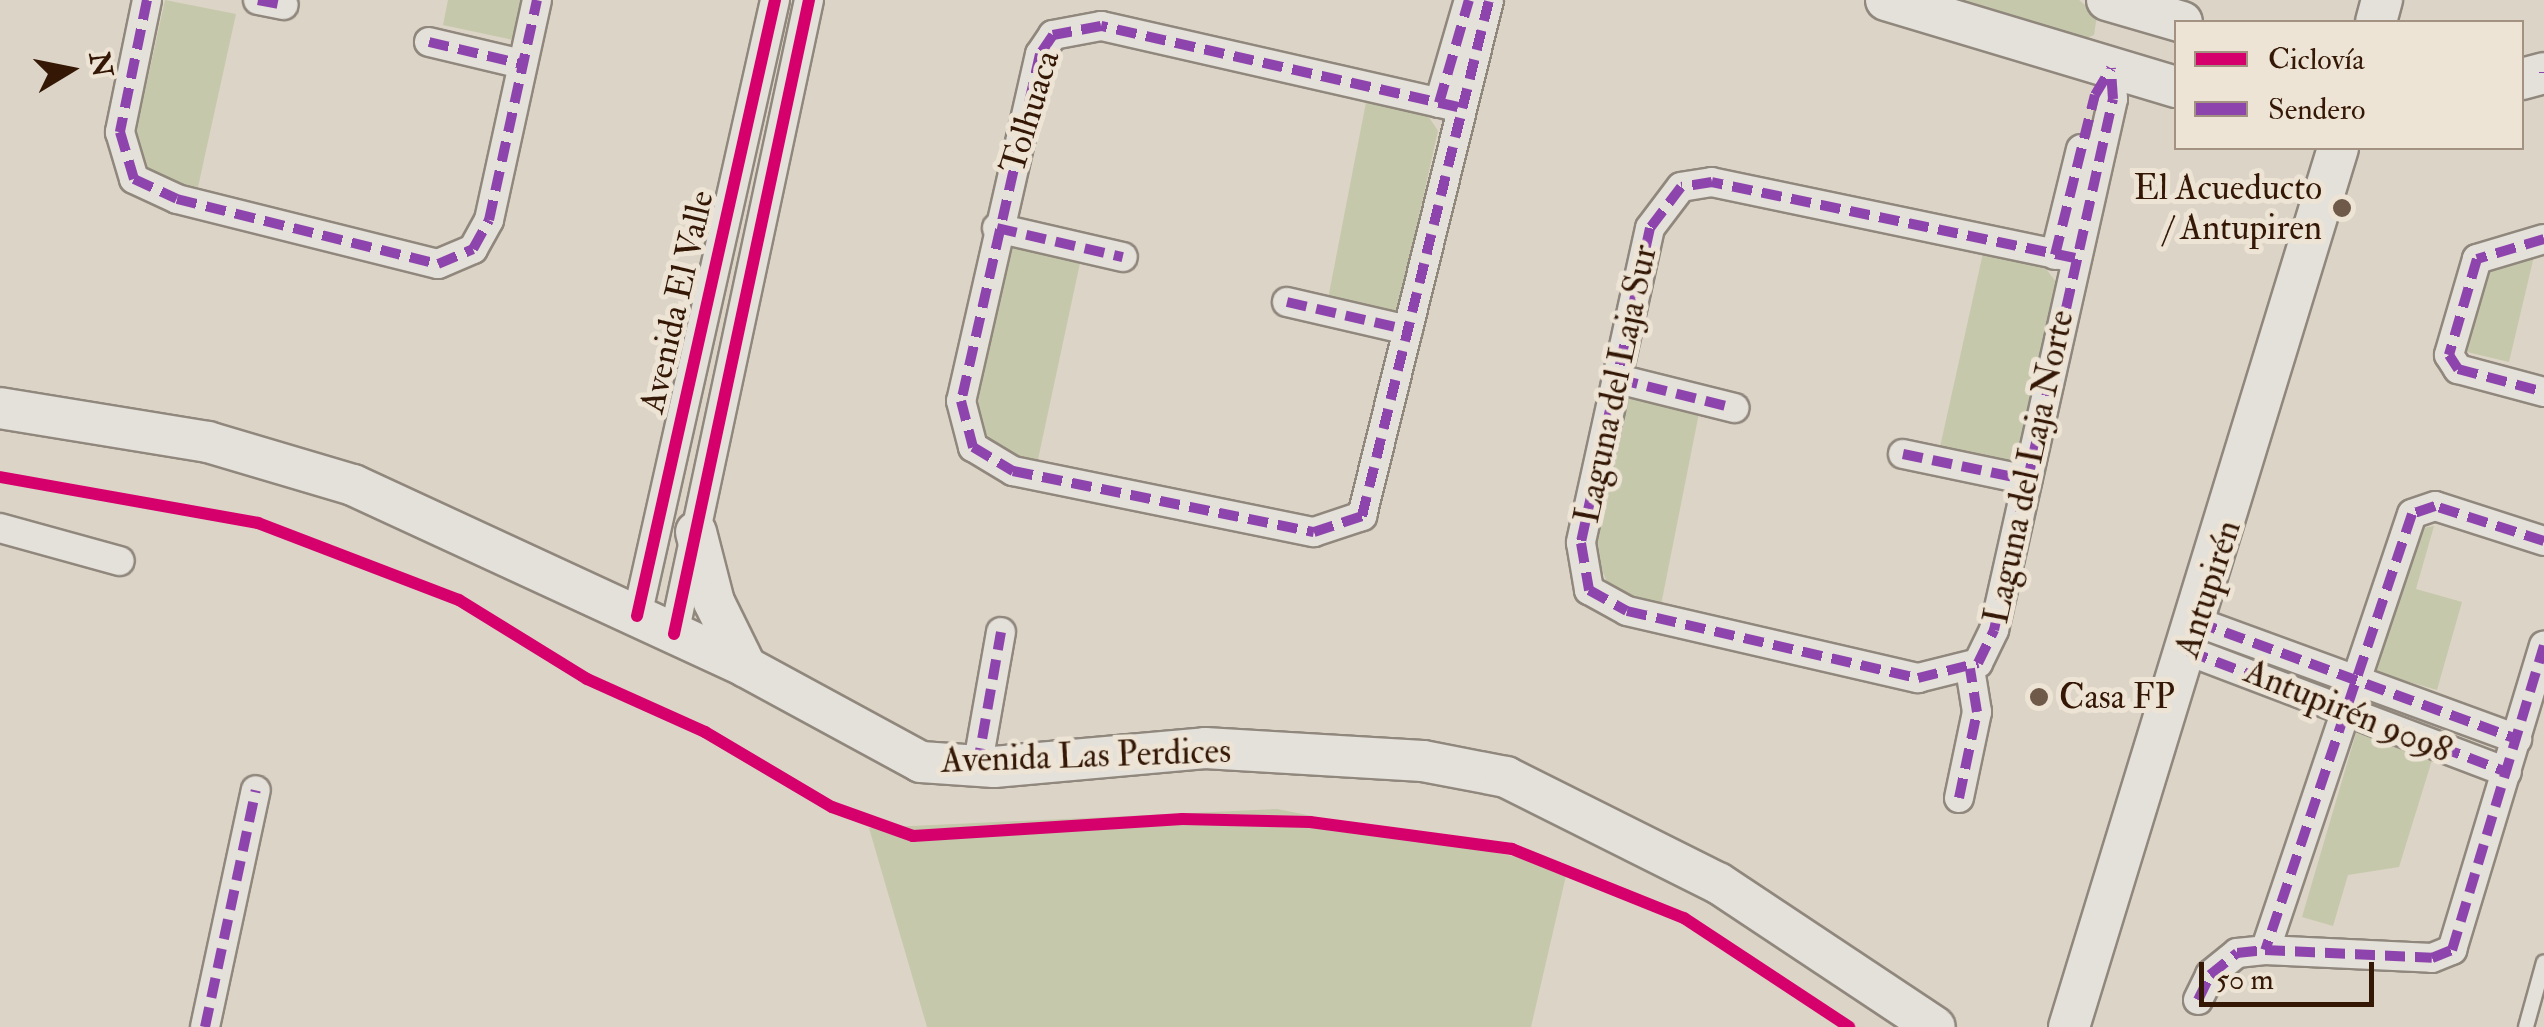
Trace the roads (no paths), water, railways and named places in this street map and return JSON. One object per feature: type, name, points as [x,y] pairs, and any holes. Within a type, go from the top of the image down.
[{"type":"street","points":[[147,0],[120,132],[128,172],[161,194],[423,262],[465,255],[489,220],[537,0]]},
{"type":"street","name":"Avenida El Valle","points":[[637,616],[775,0]]},
{"type":"street","name":"Avenida El Valle","points":[[674,634],[809,0]]},
{"type":"street","points":[[1448,105],[1469,0]]},
{"type":"street","points":[[1448,105],[1489,0]]},
{"type":"street","points":[[1886,0],[2174,86]]},
{"type":"street","points":[[2111,68],[2117,3],[2175,20]]},
{"type":"street","name":"Tolhuaca","points":[[1100,26],[1448,105],[1408,330],[1371,500],[1336,531],[1013,470],[980,455],[960,413],[996,228],[1040,54],[1065,28],[1100,26]]},
{"type":"street","points":[[429,42],[522,64]]},
{"type":"street","name":"Laguna del Laja Norte","points":[[1970,669],[1994,630],[2027,480],[2065,256],[2113,99],[2111,68]]},
{"type":"street","name":"Antupirén","points":[[2068,1027],[2193,637],[2337,150]]},
{"type":"street","name":"Laguna del Laja Sur","points":[[1970,669],[1918,678],[1628,610],[1588,590],[1582,543],[1650,228],[1681,188],[1712,182],[2065,256]]},
{"type":"street","points":[[728,214],[762,222]]},
{"type":"street","points":[[996,228],[1123,258]]},
{"type":"street","points":[[2544,239],[2477,260],[2448,355],[2458,369],[2544,392]]},
{"type":"street","points":[[1288,302],[1408,330]]},
{"type":"street","points":[[1618,379],[1734,408]]},
{"type":"street","name":"Avenida Las Perdices","points":[[0,408],[208,442],[316,473],[746,667],[889,750],[976,768],[1157,747],[1423,761],[1506,777],[1718,883],[1935,1027]]},
{"type":"street","points":[[1903,454],[2027,480]]},
{"type":"street","name":"Antupirén 9098","points":[[2357,674],[2416,510],[2435,506],[2544,541]]},
{"type":"street","points":[[0,528],[120,560]]},
{"type":"street","points":[[696,532],[714,602],[746,667]]},
{"type":"street","points":[[976,768],[1001,632]]},
{"type":"street","name":"Antupirén 9098","points":[[2193,637],[2357,674],[2406,702],[2517,739]]},
{"type":"street","name":"Antupirén 9098","points":[[2193,637],[2295,685],[2343,715],[2507,772]]},
{"type":"street","points":[[2198,1000],[2210,975],[2237,954],[2265,950],[2448,954],[2544,646]]},
{"type":"street","points":[[1959,798],[1978,712],[1970,669]]},
{"type":"street","points":[[2265,950],[2357,674]]},
{"type":"street","points":[[205,1027],[256,790]]},
{"type":"lane","points":[[2526,1027],[2544,962]]},
{"type":"place","name":"El Acueducto / Antupiren","points":[[2342,208]]},
{"type":"place","name":"Casa FP","points":[[2039,697]]}]
